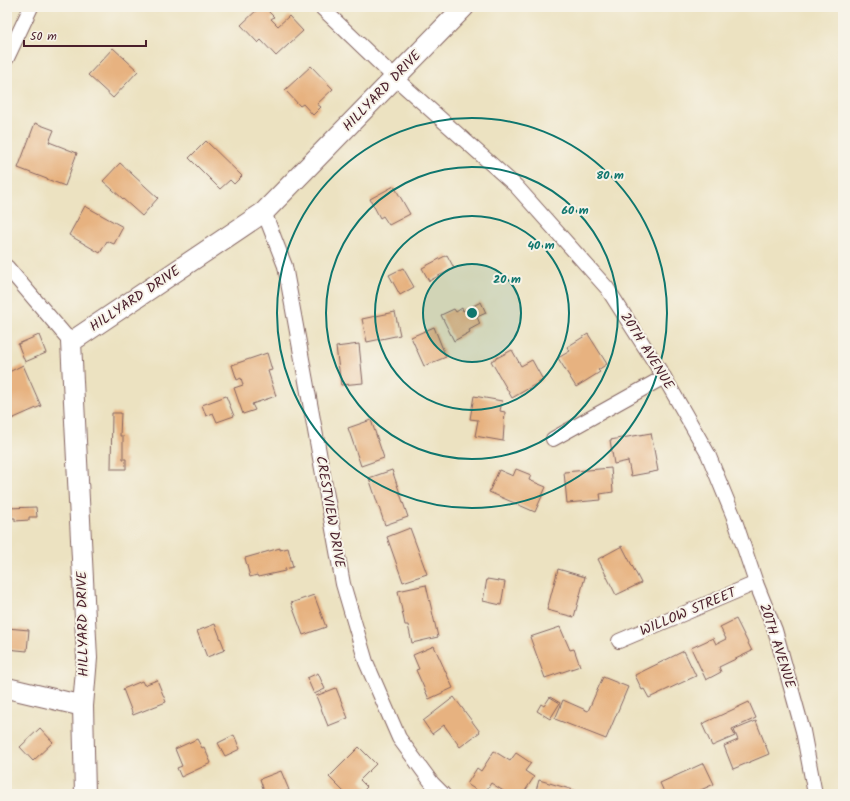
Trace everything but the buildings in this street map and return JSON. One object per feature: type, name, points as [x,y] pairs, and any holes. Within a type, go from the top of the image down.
[{"type":"street","points":[[7,58],[31,7]]},
{"type":"street","name":"20TH AVENUE","points":[[320,7],[395,78],[516,186],[607,288],[664,377],[708,454],[733,515],[756,583],[775,630],[803,731],[815,794]]},
{"type":"street","name":"HILLYARD DRIVE","points":[[85,794],[82,706],[87,658],[71,342],[264,212],[464,7]]},
{"type":"street","name":"CRESTVIEW DRIVE","points":[[264,212],[285,266],[343,584],[366,662],[399,738],[432,783],[443,794]]},
{"type":"street","points":[[7,267],[71,342]]},
{"type":"street","points":[[553,439],[664,377]]},
{"type":"street","name":"WILLOW STREET","points":[[619,641],[756,583]]},
{"type":"street","points":[[7,688],[82,706]]}]
